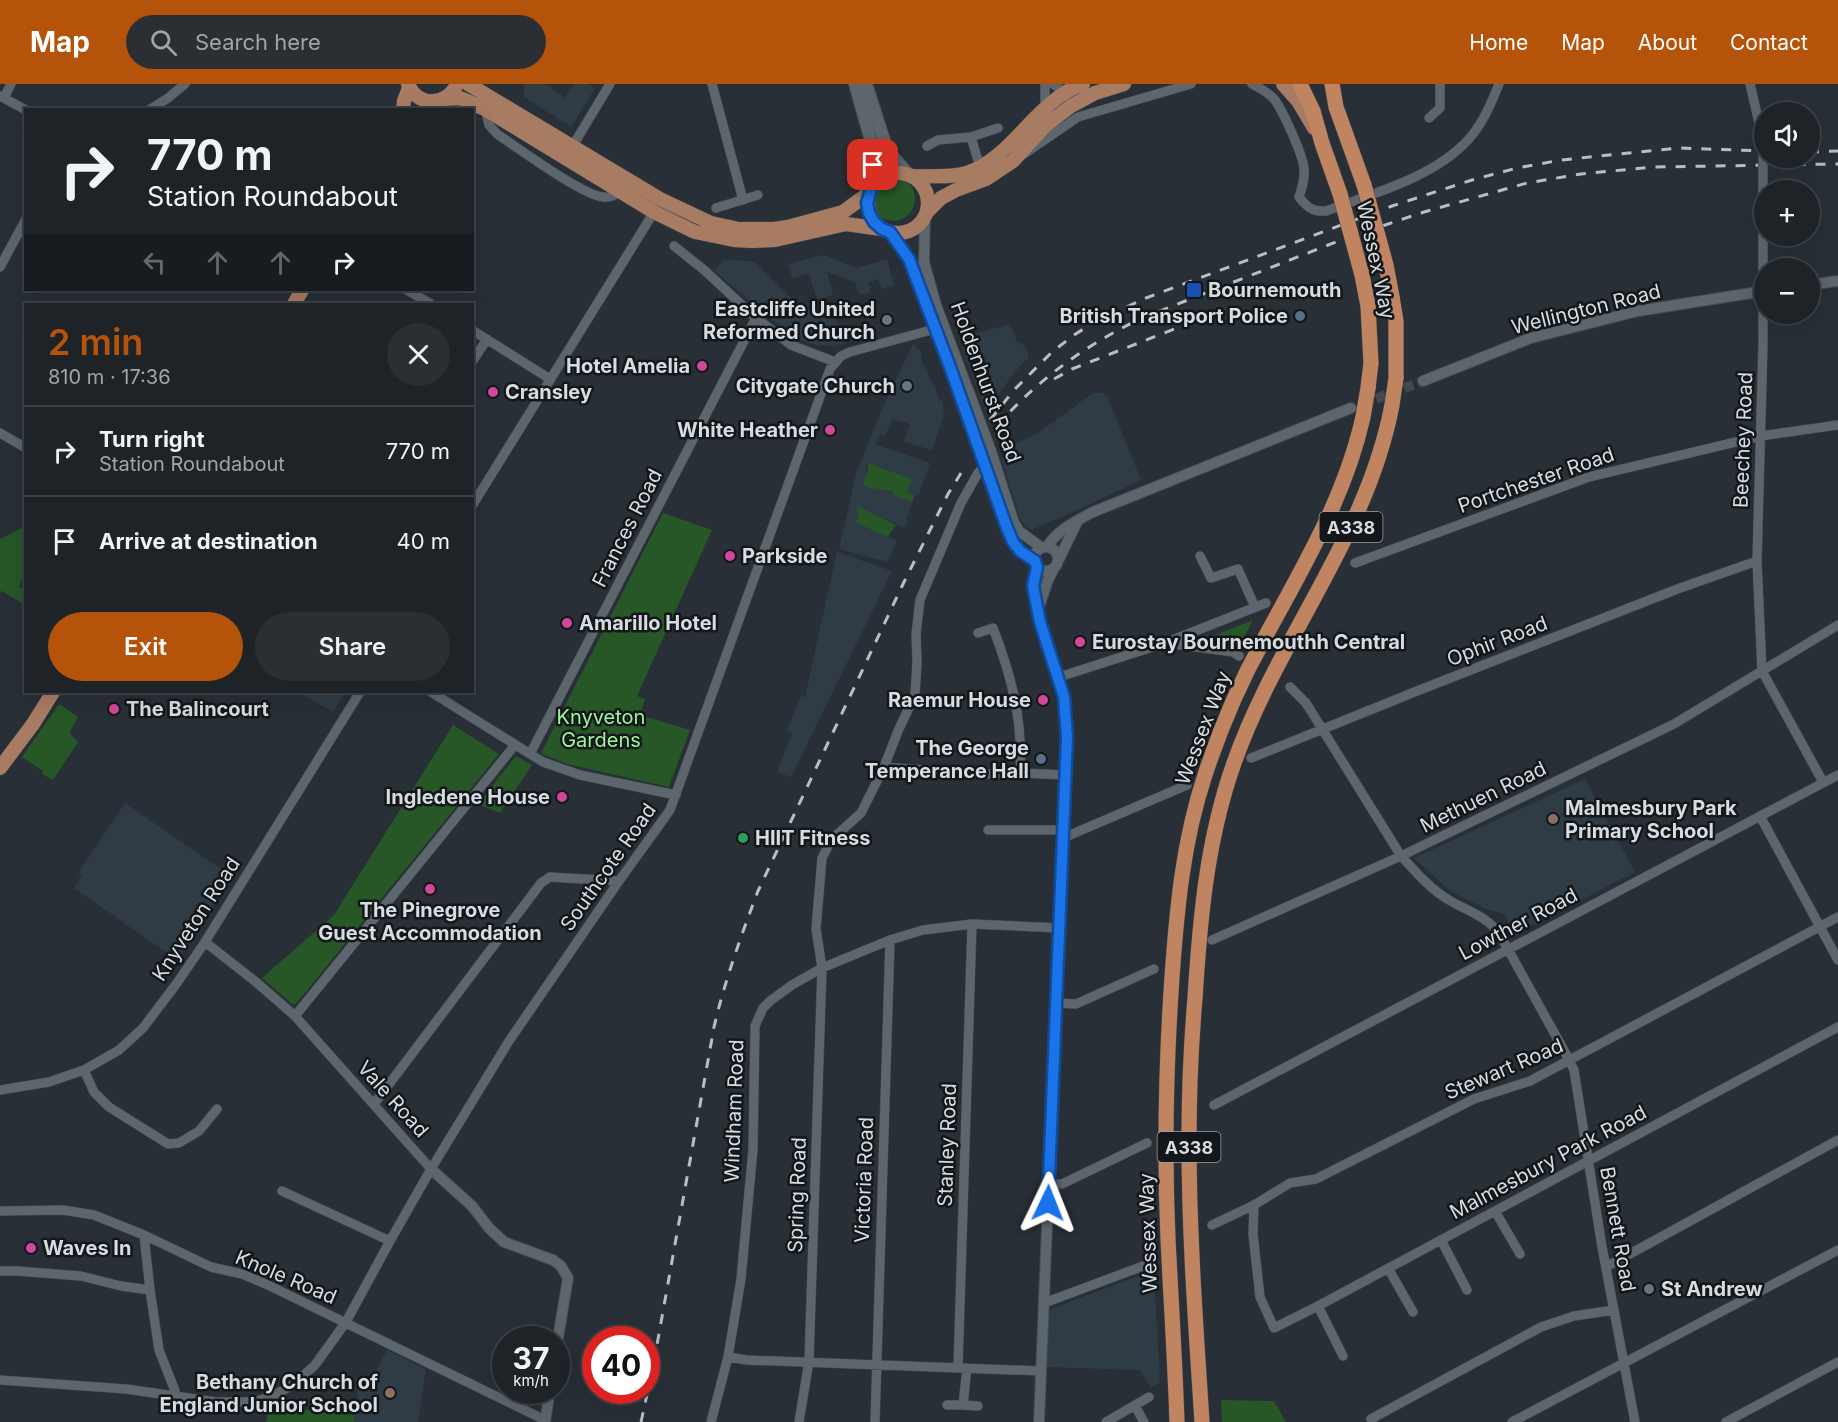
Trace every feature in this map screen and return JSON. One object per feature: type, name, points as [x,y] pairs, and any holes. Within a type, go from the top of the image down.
[{"type":"highway","name":"Wessex Way","points":[[1177,1422],[1168,1238],[1166,1088],[1180,882],[1196,805],[1228,712],[1262,642],[1331,512],[1349,468],[1357,412],[1368,388],[1371,363],[1368,306],[1360,267],[1340,194],[1313,111],[1300,84]]},
{"type":"highway","name":"Wessex Way","points":[[1202,1422],[1192,1239],[1189,1118],[1191,1046],[1199,936],[1208,861],[1225,791],[1244,735],[1366,495],[1383,445],[1396,378],[1396,321],[1386,265],[1364,185],[1336,107],[1332,84]]},
{"type":"main road","points":[[433,104],[450,95],[457,84]]},
{"type":"main road","points":[[468,84],[684,212],[711,223],[739,229],[774,229],[812,222],[843,212],[870,191],[884,176],[892,173],[910,176],[952,176],[966,173],[980,167],[1000,153],[1045,108],[1059,88],[1083,84]]},
{"type":"main road","points":[[855,84],[873,148],[867,203],[869,213],[874,222],[886,230]]},
{"type":"main road","points":[[866,84],[886,146],[910,176],[922,186],[926,194],[928,203],[926,214]]},
{"type":"main road","points":[[409,86],[415,96],[433,104],[460,98],[485,109],[654,212],[695,232],[734,240],[753,241],[774,240],[846,224],[900,233],[909,231],[917,226],[941,198],[986,179],[1013,161],[1045,126],[1071,106],[1095,93],[1124,84]]},
{"type":"main road","points":[[1283,84],[1298,101],[1322,143]]},
{"type":"main road","points":[[403,108],[409,86]]},
{"type":"main road","points":[[0,768],[33,724],[52,693]]},
{"type":"street","points":[[11,84],[2,97],[24,109]]},
{"type":"street","points":[[152,108],[185,84]]},
{"type":"street","points":[[572,147],[610,84]]},
{"type":"street","points":[[712,84],[743,200]]},
{"type":"street","points":[[1045,84],[1045,108]]},
{"type":"street","points":[[1013,161],[1078,117],[1191,84]]},
{"type":"street","points":[[1252,84],[1274,100],[1302,156],[1304,178],[1299,197],[1307,208],[1316,212],[1326,211],[1395,186],[1437,165],[1473,134],[1489,109],[1499,84]]},
{"type":"street","points":[[1429,118],[1440,108],[1440,84]]},
{"type":"street","name":"Beechey Road","points":[[1750,84],[1754,102]]},
{"type":"street","points":[[927,146],[938,140],[971,137],[998,128]]},
{"type":"street","points":[[971,137],[980,167]]},
{"type":"street","name":"Beechey Road","points":[[1763,168],[1763,258]]},
{"type":"street","points":[[716,208],[758,195]]},
{"type":"street","points":[[474,503],[654,212]]},
{"type":"street","name":"Holdenhurst Road","points":[[926,214],[924,262],[936,305],[991,451],[1014,523],[1019,531],[1056,552],[1056,563]]},
{"type":"street","points":[[0,267],[24,223]]},
{"type":"street","name":"Holdenhurst Road","points":[[886,230],[909,259],[981,466],[1013,542],[1036,564]]},
{"type":"street","points":[[674,246],[703,269],[756,318],[791,345],[835,362],[850,352],[935,329]]},
{"type":"street","points":[[1820,283],[1838,281]]},
{"type":"street","points":[[409,291],[429,303]]},
{"type":"street","name":"Wellington Road","points":[[1423,381],[1531,338],[1638,311],[1754,292]]},
{"type":"street","name":"Frances Road","points":[[530,754],[756,318]]},
{"type":"street","name":"Beechey Road","points":[[1763,324],[1757,561],[1762,671],[1823,782]]},
{"type":"street","points":[[474,331],[550,379]]},
{"type":"street","points":[[474,359],[487,339]]},
{"type":"street","name":"Southcote Road","points":[[0,1380],[126,1389],[216,1402],[258,1401],[292,1385],[309,1371],[330,1347],[431,1169],[509,1041],[661,824],[676,795],[830,369],[835,362]]},
{"type":"street","points":[[1039,1422],[1067,718],[1059,677],[1040,622],[1033,586],[1036,553],[1078,520],[1093,512],[1357,412]]},
{"type":"street","name":"Portchester Road","points":[[1355,563],[1589,477],[1761,435],[1838,425]]},
{"type":"street","points":[[0,434],[24,447]]},
{"type":"street","name":"Spring Road","points":[[799,1422],[809,1361],[822,968],[816,929],[822,858],[832,839],[861,813],[915,695],[916,634],[920,600],[961,503],[981,466]]},
{"type":"street","points":[[1039,609],[1048,580],[1078,520]]},
{"type":"street","points":[[1200,556],[1211,578],[1238,569],[1255,607]]},
{"type":"street","name":"Ophir Road","points":[[1251,758],[1680,588],[1757,561]]},
{"type":"street","points":[[1036,564],[1047,571],[1056,563]]},
{"type":"street","points":[[1059,677],[1164,643],[1266,603]]},
{"type":"street","name":"Methuen Road","points":[[1212,940],[1401,856],[1674,724],[1838,625]]},
{"type":"street","points":[[978,633],[993,628],[1007,666],[1018,710],[1020,773]]},
{"type":"street","points":[[1164,643],[1233,652],[1239,656]]},
{"type":"street","name":"Bennett Road","points":[[1290,687],[1306,703],[1401,856],[1418,875],[1441,894],[1494,926],[1570,1061],[1574,1070],[1606,1267],[1635,1422]]},
{"type":"street","name":"Knyveton Road","points":[[0,1090],[49,1082],[84,1070],[119,1050],[143,1028],[205,942],[359,693]]},
{"type":"street","points":[[433,693],[543,762],[573,773],[676,795]]},
{"type":"street","points":[[295,1016],[515,745]]},
{"type":"street","points":[[884,766],[981,774],[1020,773],[1065,776]]},
{"type":"street","name":"Lowther Road","points":[[1214,1105],[1838,775]]},
{"type":"street","points":[[988,830],[1063,834],[1187,785]]},
{"type":"street","points":[[1760,816],[1838,960]]},
{"type":"street","points":[[374,1104],[541,883],[550,877],[619,881]]},
{"type":"street","name":"Stewart Road","points":[[1212,1225],[1254,1205],[1290,1183],[1316,1179],[1473,1099],[1520,1086],[1838,917]]},
{"type":"street","name":"Windham Road","points":[[711,1422],[728,1358],[741,1279],[753,1149],[755,1026],[758,1016],[770,1001],[822,968],[890,940],[923,930],[972,924],[1059,928]]},
{"type":"street","name":"Stanley Road","points":[[963,1405],[972,924]]},
{"type":"street","name":"Victoria Road","points":[[875,1422],[890,940]]},
{"type":"street","name":"Vale Road","points":[[205,942],[295,1016],[431,1169],[472,1206],[489,1228],[504,1242],[553,1260],[561,1266],[568,1278],[560,1326]]},
{"type":"street","points":[[1056,1003],[1076,1004],[1154,969]]},
{"type":"street","name":"Malmesbury Park Road","points":[[1254,1205],[1253,1234],[1260,1297],[1274,1328],[1838,1027]]},
{"type":"street","points":[[84,1070],[94,1092],[109,1107],[168,1144],[179,1143],[199,1131],[217,1109]]},
{"type":"street","points":[[1606,1267],[1838,1140]]},
{"type":"street","points":[[1048,1184],[1062,1184],[1147,1143]]},
{"type":"street","points":[[282,1191],[390,1240]]},
{"type":"street","name":"Knole Road","points":[[0,1211],[63,1210],[94,1215],[144,1235],[211,1267],[242,1274],[268,1285],[545,1421]]},
{"type":"street","points":[[1496,1211],[1520,1254]]},
{"type":"street","points":[[144,1235],[159,1350],[175,1391],[174,1396]]},
{"type":"street","points":[[1441,1240],[1467,1290]]},
{"type":"street","points":[[1512,1422],[1838,1250]]},
{"type":"street","points":[[1044,1303],[1146,1265]]},
{"type":"street","points":[[1388,1268],[1413,1312]]},
{"type":"street","points":[[0,1271],[81,1276],[121,1286],[150,1290]]},
{"type":"street","points":[[1318,1306],[1343,1356]]},
{"type":"street","points":[[1370,1421],[1541,1327],[1574,1316],[1614,1310]]},
{"type":"street","points":[[728,1358],[1041,1371]]},
{"type":"street","points":[[1726,1422],[1838,1362]]},
{"type":"street","points":[[1106,1422],[1149,1397]]},
{"type":"street","points":[[545,1421],[548,1404]]},
{"type":"street","points":[[947,1405],[978,1406]]},
{"type":"street","points":[[1135,1406],[1144,1422]]},
{"type":"shaded area","points":[[524,84],[546,84],[565,98],[574,84],[588,84],[595,88],[571,127],[524,97]]},
{"type":"shaded area","points":[[823,255],[857,268],[887,259],[894,285],[882,289],[878,279],[868,282],[871,293],[860,295],[855,282],[827,272],[833,295],[817,300],[809,274],[792,278],[788,264]]},
{"type":"shaded area","points":[[723,260],[754,261],[805,310],[816,306],[821,314],[831,309],[845,344],[814,345],[793,337],[714,271]]},
{"type":"shaded area","points":[[1010,324],[1017,341],[1025,346],[1029,357],[986,411],[960,338]]},
{"type":"shaded area","points":[[913,344],[921,351],[922,362],[940,401],[943,401],[945,412],[932,450],[904,442],[910,424],[892,419],[885,436],[880,434],[875,444],[930,463],[918,496],[907,492],[912,479],[868,463],[866,470],[877,488],[884,488],[893,495],[912,502],[904,528],[858,506],[860,513],[856,523],[897,541],[887,562],[839,549],[856,473],[882,409]]},
{"type":"shaded area","points":[[1093,393],[1103,393],[1108,398],[1141,480],[1031,530],[1021,521],[1002,461],[1003,453],[1006,448],[1038,433]]},
{"type":"shaded area","points":[[837,552],[892,571],[791,777],[777,772],[792,733],[787,730],[801,696],[805,697]]},
{"type":"shaded area","points":[[300,693],[345,693],[333,712]]},
{"type":"shaded area","name":"Malmesbury Park Primary School","points":[[1585,779],[1635,872],[1518,933],[1514,932],[1504,914],[1486,909],[1450,891],[1414,858]]},
{"type":"shaded area","points":[[125,803],[231,876],[198,931],[177,960],[74,888],[82,876],[78,873]]},
{"type":"shaded area","points":[[1144,1275],[1154,1275],[1160,1382],[1151,1388],[1140,1370],[1047,1367],[1051,1309]]},
{"type":"shaded area","name":"Bethany Church of England Junior School","points":[[387,1350],[426,1369],[418,1422],[266,1422],[270,1406],[354,1415],[360,1377],[371,1380]]},
{"type":"green space","points":[[893,177],[908,184],[915,199],[908,214],[893,221],[878,214],[871,199],[878,184]]},
{"type":"green space","points":[[868,463],[912,479],[907,492],[915,495],[912,502],[892,495],[893,492],[877,488],[876,490],[863,485]]},
{"type":"green space","points":[[858,506],[896,525],[888,537],[856,523],[859,513]]},
{"type":"green space","name":"Knyveton Gardens","points":[[663,513],[712,530],[637,696],[645,699],[640,715],[690,730],[669,787],[567,764],[542,754]]},
{"type":"green space","points":[[24,527],[24,574],[19,587],[24,590],[24,604],[2,591],[0,592],[0,539]]},
{"type":"green space","points":[[1253,620],[1240,645],[1208,638]]},
{"type":"green space","points":[[59,704],[78,717],[70,731],[78,742],[53,780],[22,757]]},
{"type":"green space","points":[[453,725],[499,754],[296,1004],[292,1004],[262,978],[334,915]]},
{"type":"green space","points":[[516,756],[532,765],[500,813],[478,804]]},
{"type":"green space","points":[[1221,1400],[1274,1401],[1286,1422],[1222,1422]]},
{"type":"green space","points":[[270,1406],[354,1415],[354,1422],[266,1422]]},
{"type":"tunnel","points":[[1362,404],[1423,381]]},
{"type":"railway","points":[[990,420],[1014,390],[1052,352],[1096,321],[1146,298],[1392,206],[1472,180],[1517,168],[1561,160],[1678,148],[1754,151]]},
{"type":"railway","points":[[1820,152],[1838,151]]},
{"type":"railway","points":[[997,426],[1046,378],[1121,328],[1346,238],[1424,212],[1527,183],[1581,174],[1653,167],[1838,164]]},
{"type":"railway","points":[[1054,379],[1072,369],[1182,326]]},
{"type":"railway","points":[[641,1422],[653,1367],[714,1027],[734,958],[758,891],[904,582],[961,473]]},
{"type":"place","name":"Bournemouth","points":[[1194,290]]},
{"type":"place","name":"British Transport Police","points":[[1300,316]]},
{"type":"place","name":"Eastcliffe United Reformed Church","points":[[887,320]]},
{"type":"place","name":"Hotel Amelia","points":[[702,366]]},
{"type":"place","name":"Citygate Church","points":[[907,386]]},
{"type":"place","name":"Cransley","points":[[493,392]]},
{"type":"place","name":"White Heather","points":[[830,430]]},
{"type":"place","name":"Parkside","points":[[730,556]]},
{"type":"place","name":"Amarillo Hotel","points":[[567,623]]},
{"type":"place","name":"Eurostay Bournemouthh Central","points":[[1080,642]]},
{"type":"place","name":"Raemur House","points":[[1043,700]]},
{"type":"place","name":"The Balincourt","points":[[114,709]]},
{"type":"place","name":"The George Temperance Hall","points":[[1041,759]]},
{"type":"place","name":"Ingledene House","points":[[562,797]]},
{"type":"place","name":"Malmesbury Park Primary School","points":[[1553,819]]},
{"type":"place","name":"HIIT Fitness","points":[[743,838]]},
{"type":"place","name":"The Pinegrove Guest Accommodation","points":[[430,889]]},
{"type":"place","name":"Waves In","points":[[31,1248]]},
{"type":"place","name":"St Andrew","points":[[1649,1289]]},
{"type":"place","name":"Bethany Church of England Junior School","points":[[390,1393]]},
{"type":"route","points":[[873,165],[867,203],[869,213],[874,222],[890,232],[909,259],[1007,528],[1020,551],[1035,561],[1037,567],[1033,586],[1040,622],[1064,697],[1067,737],[1048,1203]]}]
